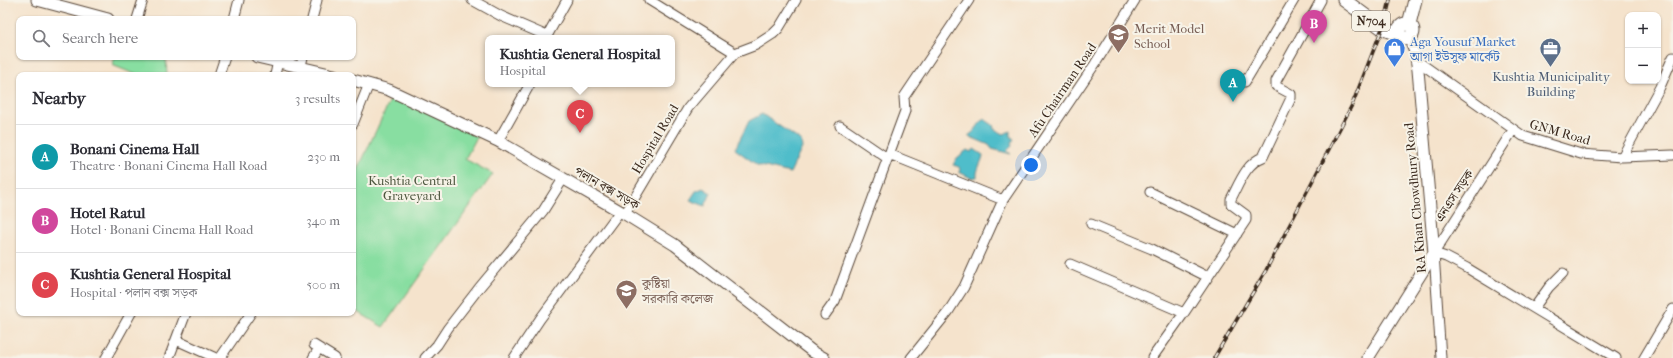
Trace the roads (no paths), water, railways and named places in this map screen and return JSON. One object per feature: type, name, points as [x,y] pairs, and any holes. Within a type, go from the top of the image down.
[{"type":"highway","name":"N704","points":[[1348,0],[1384,21],[1405,31],[1415,0]]},
{"type":"main road","points":[[37,0],[97,16]]},
{"type":"main road","name":"RA Khan Chowdhury Road","points":[[1405,31],[1416,60],[1434,254]]},
{"type":"main road","points":[[273,60],[302,62],[327,72]]},
{"type":"main road","name":"পলান বক্স সড়ক","points":[[356,81],[389,90],[498,141],[623,212],[675,245],[811,355],[824,358]]},
{"type":"main road","name":"এনএস সড়ক","points":[[1368,358],[1434,254]]},
{"type":"street","points":[[138,16],[143,0]]},
{"type":"street","points":[[235,16],[239,0]]},
{"type":"street","points":[[313,16],[317,0]]},
{"type":"street","points":[[472,0],[542,35]]},
{"type":"street","points":[[547,35],[567,0]]},
{"type":"street","points":[[649,0],[735,53]]},
{"type":"street","name":"Hospital Road","points":[[514,358],[540,319],[623,212],[688,108],[735,53],[756,45],[773,34],[779,28],[796,0]]},
{"type":"street","points":[[825,315],[835,301],[905,111],[904,97],[969,0]]},
{"type":"street","name":"Afu Chairman Road","points":[[911,358],[948,312],[964,287],[1003,200],[1096,64],[1135,0]]},
{"type":"street","points":[[1245,82],[1294,0]]},
{"type":"street","points":[[1152,358],[1184,313],[1247,218],[1246,215],[1231,204],[1231,199],[1250,165],[1256,159],[1263,157],[1292,98],[1291,94],[1276,86],[1276,81],[1321,0]]},
{"type":"street","points":[[1622,157],[1660,87],[1673,57]]},
{"type":"street","points":[[220,72],[223,60]]},
{"type":"street","name":"GNM Road","points":[[1416,60],[1523,136],[1582,154],[1622,157],[1673,155]]},
{"type":"street","points":[[276,72],[278,61]]},
{"type":"street","points":[[356,116],[369,84]]},
{"type":"street","points":[[498,141],[528,87]]},
{"type":"street","points":[[840,126],[888,156],[1003,200]]},
{"type":"street","name":"এনএস সড়ক","points":[[1434,254],[1513,130]]},
{"type":"street","points":[[425,358],[437,345],[448,328],[544,210],[563,179]]},
{"type":"street","points":[[1150,192],[1237,234]]},
{"type":"street","points":[[1091,224],[1152,249],[1208,277]]},
{"type":"street","points":[[1434,254],[1446,257],[1467,268],[1616,358]]},
{"type":"street","name":"RA Khan Chowdhury Road","points":[[1434,254],[1441,358]]},
{"type":"street","points":[[1070,264],[1184,313]]},
{"type":"street","points":[[1534,308],[1549,287],[1564,273]]},
{"type":"street","points":[[1644,358],[1673,309]]},
{"type":"street","points":[[106,358],[129,316]]},
{"type":"street","points":[[168,358],[185,316]]},
{"type":"street","points":[[220,358],[245,316]]},
{"type":"street","points":[[176,340],[216,358]]},
{"type":"street","points":[[312,358],[317,346],[335,358]]},
{"type":"water","points":[[762,114],[801,141],[802,148],[790,173],[757,165],[735,149],[749,121]]},
{"type":"water","points":[[984,119],[993,125],[994,129],[1004,134],[1010,131],[1010,136],[1014,139],[1011,143],[1012,146],[1007,151],[1011,154],[992,149],[989,145],[968,136]]},
{"type":"water","points":[[974,149],[983,155],[977,171],[977,177],[971,178],[959,172],[959,167],[953,165],[957,158],[967,150],[971,152]]},
{"type":"water","points":[[703,188],[711,193],[705,206],[690,200],[696,191]]},
{"type":"railway","points":[[1214,358],[1265,272],[1352,105],[1385,21],[1390,0]]},
{"type":"place","name":"Hotel Ratul","points":[[1314,43]]},
{"type":"place","name":"Merit Model School","points":[[1119,54]]},
{"type":"place","name":"Aga Yousuf Market আগা ইউসুফ মার্কেট","points":[[1394,68]]},
{"type":"place","name":"Kushtia Municipality Building","points":[[1551,68]]},
{"type":"place","name":"Bonani Cinema Hall","points":[[1233,102]]},
{"type":"place","name":"Kushtia General Hospital","points":[[580,133]]},
{"type":"place","name":"কুষ্টিয়া সরকারি কলেজ","points":[[627,310]]},
{"type":"park label","name":"Kushtia Central Graveyard","points":[[412,188]]}]
